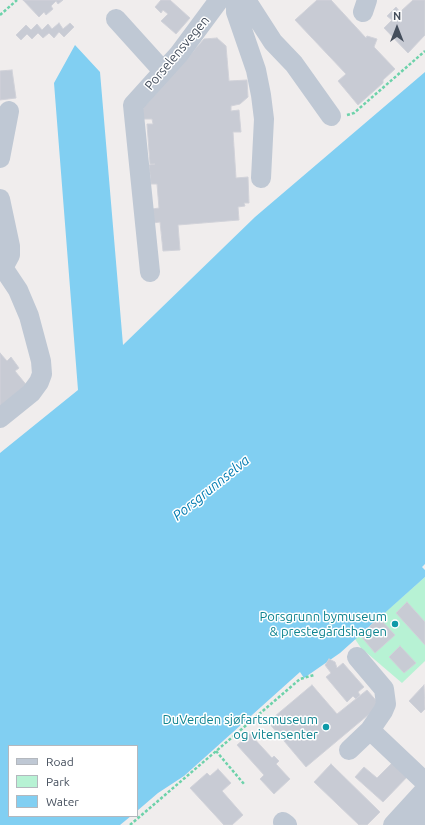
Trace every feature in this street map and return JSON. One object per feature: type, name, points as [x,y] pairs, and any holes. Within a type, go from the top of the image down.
[{"type":"street","name":"Porselensvegen","points":[[150,272],[133,105],[179,54],[219,0]]},
{"type":"street","points":[[236,0],[236,12],[256,70],[261,95],[264,119],[261,178]]},
{"type":"street","points":[[246,0],[274,42],[294,64],[331,116]]},
{"type":"street","points":[[116,19],[163,71]]},
{"type":"street","points":[[0,158],[9,110]]},
{"type":"street","points":[[0,199],[10,246],[10,255],[2,265],[18,290],[29,316],[41,361],[42,374],[39,382],[31,393],[0,418]]},
{"type":"street","points":[[349,750],[370,730],[386,704],[384,689],[357,657]]},
{"type":"street","points":[[370,730],[425,782]]},
{"type":"street","points":[[393,825],[425,790]]},
{"type":"street","points":[[414,825],[425,814]]},
{"type":"path","points":[[0,15],[17,0]]},
{"type":"path","points":[[331,116],[343,117],[354,113],[425,51]]},
{"type":"path","points":[[130,825],[300,679],[314,675]]},
{"type":"path","points":[[216,751],[244,784]]},
{"type":"green space","name":"Porsgrunn bymuseum & prestegårdshagen","points":[[425,577],[425,661],[402,683],[361,648],[355,639]]},
{"type":"water","name":"Porsgrunnselva","points":[[75,45],[100,72],[123,345],[255,217],[425,72],[425,564],[422,567],[425,570],[425,577],[340,653],[304,678],[300,672],[184,776],[158,793],[138,810],[138,745],[8,745],[8,817],[130,817],[120,825],[0,825],[0,453],[78,390],[54,83]]},
{"type":"building","points":[[23,0],[63,0],[58,4],[56,1],[51,6],[53,9],[46,15],[44,12],[39,17]]},
{"type":"building","points":[[161,0],[170,0],[190,18],[176,34],[161,21],[168,14],[163,10],[161,13],[155,7]]},
{"type":"building","points":[[317,0],[331,0],[366,38],[367,36],[377,39],[374,47],[395,69],[383,80],[383,83],[358,105],[338,81],[346,74],[295,20]]},
{"type":"building","points":[[413,0],[425,0],[425,35],[408,53],[384,28],[392,20],[387,16],[396,7],[400,12]]},
{"type":"building","points":[[59,23],[63,29],[70,23],[74,27],[64,37],[59,32],[54,38],[49,33],[43,38],[38,33],[32,39],[27,34],[21,40],[16,35],[26,25],[31,30],[37,24],[42,30],[48,24],[52,29]]},
{"type":"building","points":[[217,38],[226,46],[229,81],[247,80],[248,97],[240,104],[231,106],[231,111],[239,110],[241,132],[233,132],[236,178],[248,177],[249,203],[244,203],[245,206],[238,207],[239,220],[178,225],[180,250],[163,251],[160,222],[153,223],[152,209],[159,208],[157,184],[151,184],[149,165],[155,164],[150,164],[147,124],[153,124],[152,119],[141,119],[137,115],[204,39]]},
{"type":"building","points":[[12,70],[16,98],[0,100],[0,71]]},
{"type":"building","points":[[0,353],[7,361],[11,357],[19,368],[15,371],[28,387],[0,410]]},
{"type":"building","points":[[407,602],[425,622],[425,645],[396,613]]},
{"type":"building","points":[[379,618],[395,635],[375,653],[360,635]]},
{"type":"building","points":[[400,646],[416,663],[404,673],[389,657]]},
{"type":"building","points":[[329,659],[335,662],[337,668],[343,663],[364,687],[358,692],[360,695],[356,699],[353,696],[347,702],[326,677],[331,673],[325,665]]},
{"type":"building","points":[[312,685],[337,714],[367,690],[380,705],[306,767],[268,722]]},
{"type":"building","points":[[424,685],[425,709],[421,713],[409,701]]},
{"type":"building","points":[[250,734],[272,758],[274,756],[279,761],[276,764],[290,779],[274,794],[260,779],[264,775],[237,745]]},
{"type":"building","points":[[396,759],[411,773],[383,802],[355,777],[364,767],[377,778]]},
{"type":"building","points":[[331,764],[380,812],[367,825],[359,825],[314,782]]},
{"type":"building","points":[[218,769],[231,783],[222,791],[243,815],[232,825],[224,825],[190,788],[207,773],[210,776]]},
{"type":"place","name":"Porsgrunn bymuseum & prestegårdshagen","points":[[395,624]]},
{"type":"place","name":"DuVerden sjøfartsmuseum og vitensenter","points":[[326,727]]}]
